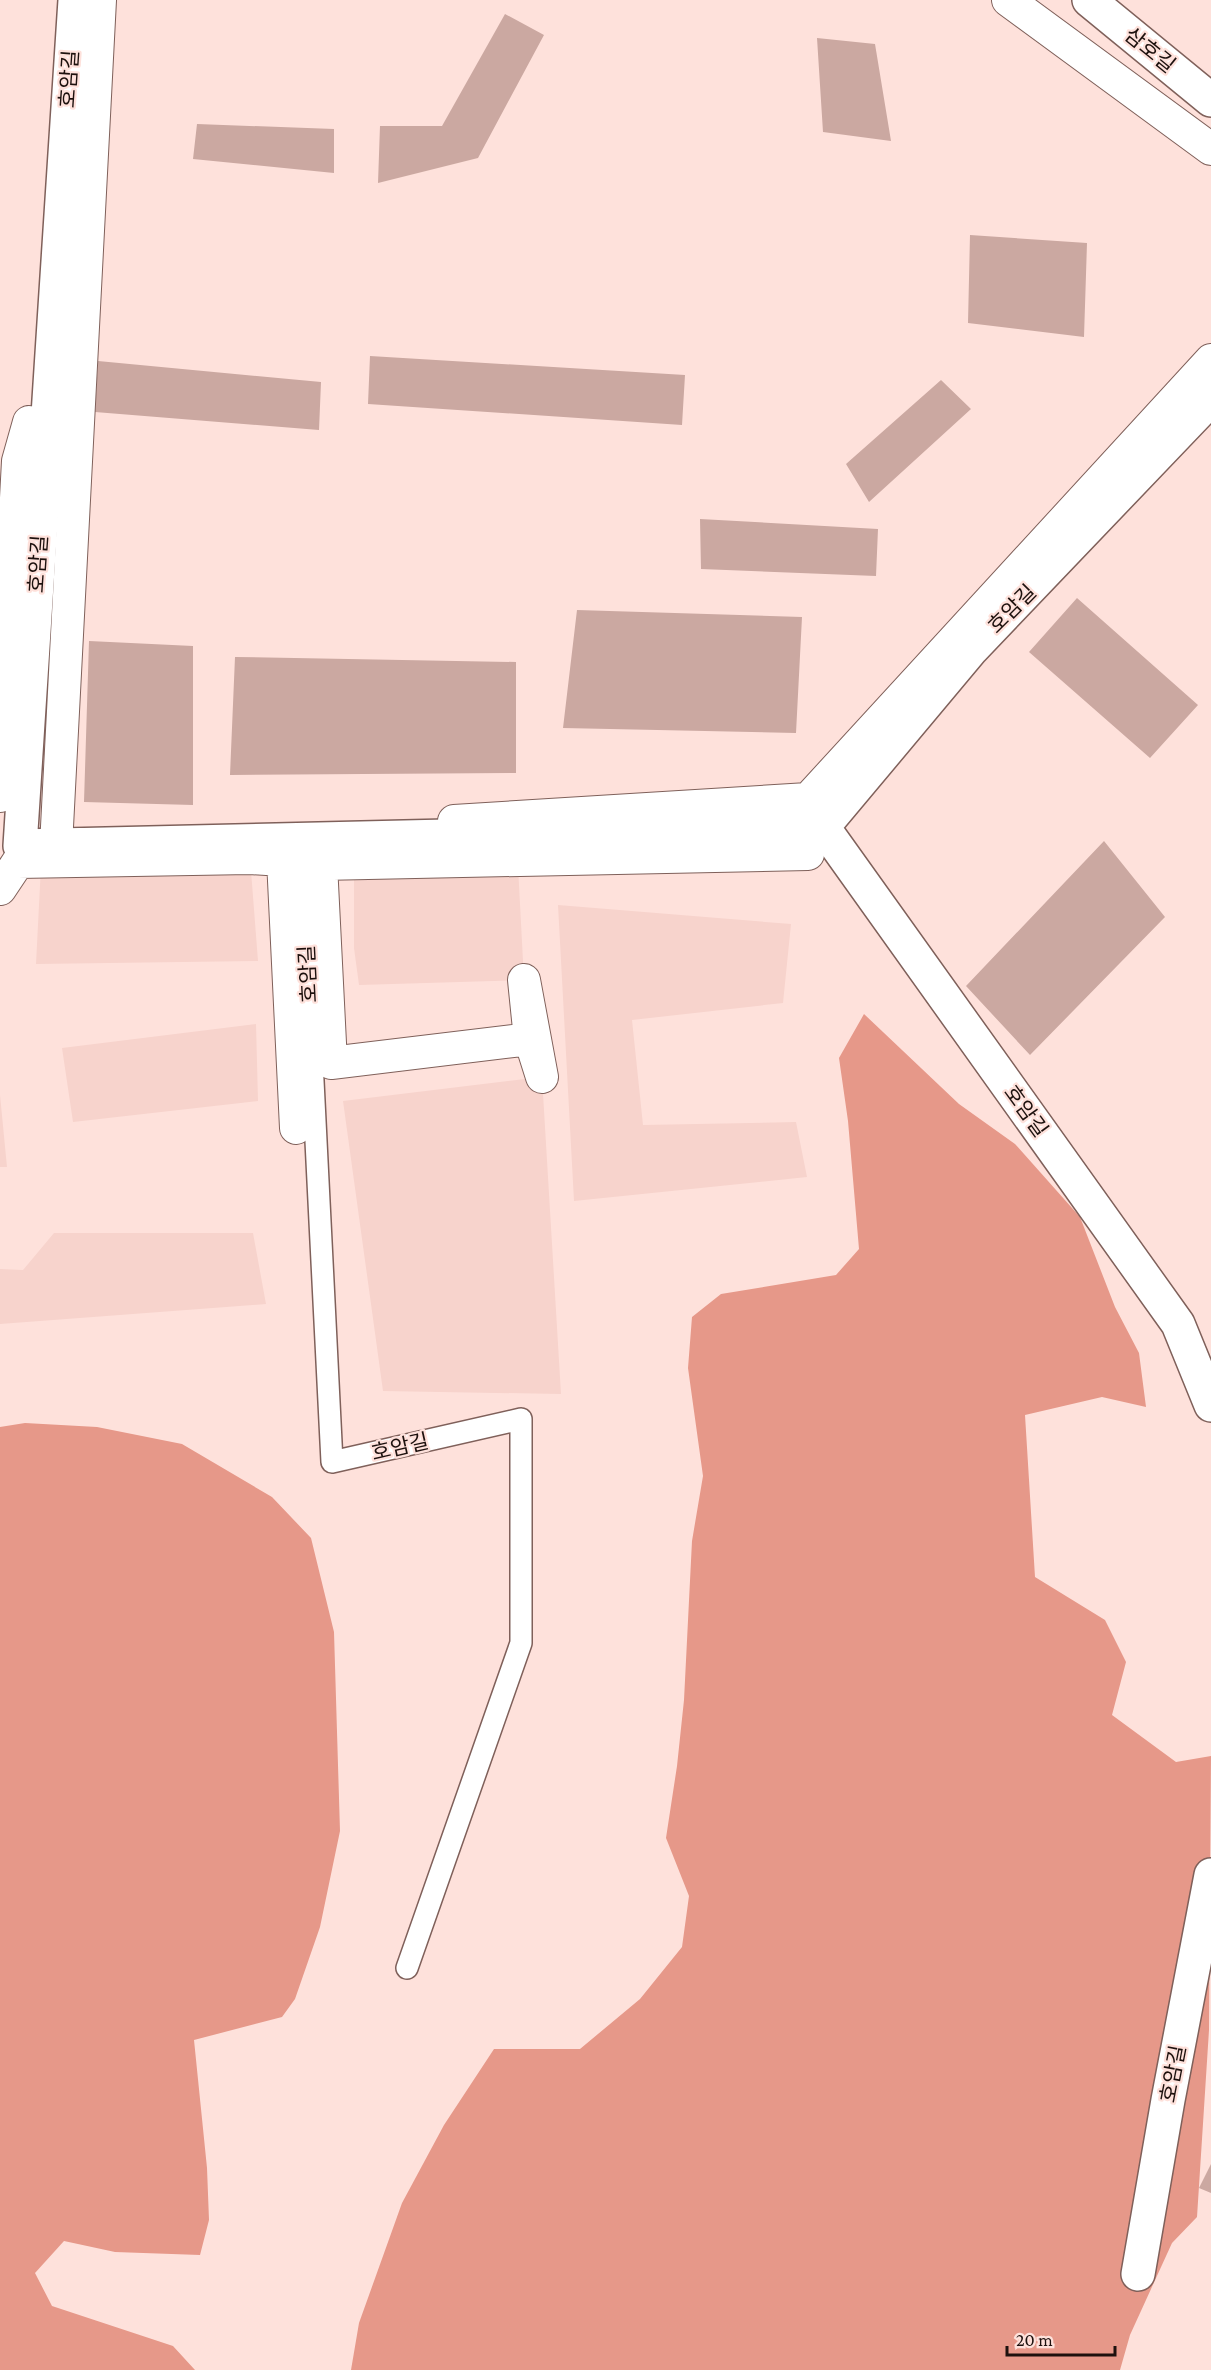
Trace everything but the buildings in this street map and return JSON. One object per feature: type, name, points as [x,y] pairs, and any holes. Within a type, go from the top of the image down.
[{"type":"street","name":"호암길","points":[[75,0],[20,846],[301,840],[815,841]]},
{"type":"street","points":[[100,0],[56,846],[808,799],[1211,360]]},
{"type":"street","points":[[1008,0],[1211,149]]},
{"type":"street","name":"삼호길","points":[[1089,0],[1211,100]]},
{"type":"street","name":"호암길","points":[[815,841],[972,649],[1211,399]]},
{"type":"street","points":[[0,796],[18,461],[29,422]]},
{"type":"street","name":"호암길","points":[[815,841],[1178,1324],[1211,1405]]},
{"type":"street","points":[[530,1039],[332,1063],[321,864],[815,841]]},
{"type":"street","points":[[0,889],[9,859],[250,858],[283,860],[296,1128]]},
{"type":"street","name":"호암길","points":[[1138,2274],[1168,2100],[1211,1875]]},
{"type":"lane","name":"호암길","points":[[301,840],[332,1462],[521,1419],[521,1643],[407,1968]]},
{"type":"shaded area","points":[[250,858],[258,961],[36,964],[41,866]]},
{"type":"shaded area","points":[[518,866],[524,980],[359,985],[354,948],[354,874]]},
{"type":"shaded area","points":[[558,905],[791,924],[783,1003],[632,1020],[643,1125],[796,1122],[807,1177],[574,1201]]},
{"type":"shaded area","points":[[864,1014],[959,1104],[1015,1144],[1080,1217],[1115,1307],[1139,1353],[1146,1407],[1102,1397],[1025,1415],[1035,1577],[1105,1620],[1126,1662],[1112,1715],[1176,1762],[1211,1756],[1209,2030],[1197,2217],[1172,2243],[1130,2335],[1120,2370],[351,2370],[359,2323],[402,2203],[444,2125],[494,2049],[580,2049],[640,1999],[682,1947],[689,1896],[666,1838],[684,1700],[692,1541],[703,1476],[688,1368],[692,1317],[721,1294],[836,1275],[859,1249],[848,1121],[839,1058]]},
{"type":"shaded area","points":[[256,1024],[258,1101],[73,1122],[62,1048]]},
{"type":"shaded area","points":[[542,1077],[561,1394],[383,1391],[343,1101]]},
{"type":"shaded area","points":[[0,1095],[7,1167],[0,1167]]},
{"type":"shaded area","points":[[54,1233],[253,1233],[266,1304],[0,1324],[0,1269],[23,1270]]},
{"type":"shaded area","points":[[25,1423],[97,1427],[182,1444],[272,1497],[311,1538],[334,1632],[340,1831],[320,1927],[295,1999],[282,2017],[194,2040],[207,2168],[209,2220],[200,2255],[115,2252],[64,2241],[35,2273],[52,2306],[173,2346],[195,2370],[0,2370],[0,1427]]}]
